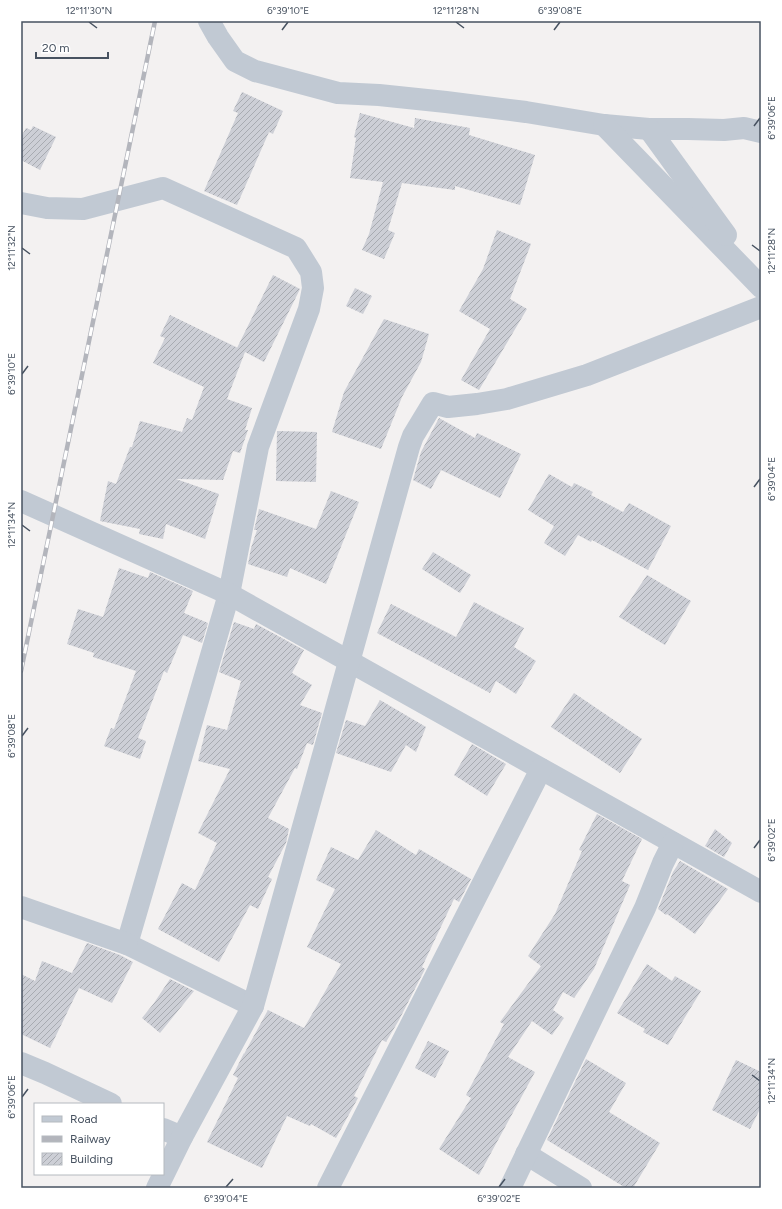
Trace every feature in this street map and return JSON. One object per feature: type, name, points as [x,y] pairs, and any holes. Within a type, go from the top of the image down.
[{"type":"street","points":[[209,21],[235,61],[255,71],[338,93],[379,95],[446,102],[526,112],[604,125],[649,129],[724,130],[744,128],[761,132]]},
{"type":"street","points":[[604,125],[761,287]]},
{"type":"street","points":[[649,129],[761,282]]},
{"type":"street","points":[[21,204],[47,208],[83,208],[163,188],[296,248],[311,272],[313,288],[309,309],[258,447],[229,594],[127,944]]},
{"type":"street","points":[[164,1162],[172,1133],[253,1006],[350,662],[408,447],[433,403],[448,407],[507,399],[587,375],[761,307]]},
{"type":"street","points":[[21,501],[229,594],[761,892]]},
{"type":"street","points":[[328,1188],[541,769]]},
{"type":"street","points":[[510,1188],[645,908],[663,863],[673,843]]},
{"type":"street","points":[[21,907],[127,944],[253,1006]]},
{"type":"street","points":[[21,1063],[109,1103]]},
{"type":"street","points":[[526,1154],[581,1188]]},
{"type":"street","points":[[157,1188],[161,1175]]},
{"type":"building","points":[[242,92],[283,111],[273,134],[269,132],[237,205],[204,191],[238,113],[233,111]]},
{"type":"building","points":[[360,113],[414,128],[415,118],[470,128],[469,135],[535,155],[520,205],[455,186],[455,190],[402,183],[388,230],[395,233],[384,259],[362,250],[369,234],[383,182],[350,178],[356,138],[354,137]]},
{"type":"building","points":[[33,126],[56,137],[40,170],[21,160],[21,137],[26,128],[31,130]]},
{"type":"building","points":[[497,230],[531,244],[510,299],[527,309],[479,390],[461,380],[490,329],[459,311],[483,269]]},
{"type":"building","points":[[273,275],[300,289],[264,362],[245,352],[227,399],[252,408],[245,430],[248,430],[240,453],[233,451],[223,480],[176,479],[219,494],[205,539],[166,524],[163,539],[139,534],[140,529],[100,521],[108,481],[116,484],[130,447],[132,447],[140,421],[182,432],[187,418],[192,420],[204,387],[153,363],[165,338],[160,336],[170,315],[237,348]]},
{"type":"building","points":[[355,288],[372,296],[363,314],[346,306]]},
{"type":"building","points":[[384,319],[429,334],[421,362],[402,397],[381,449],[332,432],[344,392]]},
{"type":"building","points":[[439,418],[475,438],[477,433],[521,454],[500,498],[441,470],[431,489],[413,480],[421,452]]},
{"type":"building","points":[[277,431],[317,432],[316,482],[276,481]]},
{"type":"building","points":[[549,474],[572,487],[574,483],[593,492],[591,495],[623,512],[629,503],[671,526],[648,570],[592,540],[591,542],[578,535],[565,556],[544,543],[554,526],[528,510]]},
{"type":"building","points":[[331,491],[359,502],[326,584],[290,568],[287,577],[248,564],[257,530],[254,530],[259,509],[316,529]]},
{"type":"building","points":[[433,552],[471,575],[460,593],[422,569]]},
{"type":"building","points":[[119,568],[148,578],[150,572],[193,591],[184,613],[208,623],[202,643],[183,635],[167,673],[164,671],[138,738],[146,741],[140,759],[104,746],[111,728],[114,729],[136,671],[93,657],[94,653],[67,644],[78,609],[103,617]]},
{"type":"building","points":[[647,575],[691,601],[665,645],[619,617]]},
{"type":"building","points":[[474,602],[524,628],[514,647],[536,661],[516,694],[496,681],[490,693],[377,633],[391,604],[456,637]]},
{"type":"building","points":[[234,622],[254,629],[256,624],[304,650],[292,673],[312,685],[300,705],[322,713],[313,745],[307,743],[297,769],[295,768],[268,818],[289,829],[286,843],[268,877],[272,879],[258,909],[250,905],[219,962],[158,929],[182,883],[195,890],[217,843],[198,833],[230,769],[198,761],[207,725],[227,730],[241,681],[219,672]]},
{"type":"building","points":[[574,693],[642,739],[620,773],[551,727]]},
{"type":"building","points":[[380,700],[426,727],[416,752],[406,745],[391,772],[336,753],[346,720],[365,726]]},
{"type":"building","points":[[472,744],[506,764],[487,796],[454,775]]},
{"type":"building","points":[[597,814],[642,839],[622,881],[630,885],[594,969],[574,998],[563,992],[553,1010],[564,1018],[552,1035],[532,1021],[508,1057],[535,1072],[479,1175],[439,1149],[471,1098],[466,1095],[504,1024],[500,1022],[541,966],[528,956],[555,914],[582,851],[579,850]]},
{"type":"building","points":[[715,829],[732,843],[724,857],[705,846]]},
{"type":"building","points":[[376,830],[416,855],[419,849],[471,879],[459,902],[454,899],[422,967],[425,969],[386,1042],[382,1040],[354,1096],[358,1098],[336,1138],[311,1124],[310,1126],[287,1116],[262,1168],[207,1142],[238,1078],[233,1075],[268,1010],[304,1028],[341,964],[307,947],[335,889],[316,880],[331,847],[358,860]]},
{"type":"building","points":[[680,861],[728,889],[695,934],[658,909],[673,872]]},
{"type":"building","points":[[87,943],[120,955],[133,962],[112,1003],[79,988],[50,1048],[21,1034],[21,974],[35,981],[42,961],[72,973]]},
{"type":"building","points":[[647,964],[672,981],[675,976],[701,991],[668,1045],[643,1032],[645,1029],[617,1013]]},
{"type":"building","points":[[170,979],[194,991],[160,1033],[142,1018]]},
{"type":"building","points":[[428,1041],[449,1051],[435,1078],[415,1068]]},
{"type":"building","points":[[586,1059],[626,1083],[609,1112],[660,1143],[633,1188],[626,1188],[547,1140]]},
{"type":"building","points":[[736,1060],[761,1072],[761,1107],[750,1129],[712,1110]]},
{"type":"railway","points":[[21,671],[155,21]]}]
